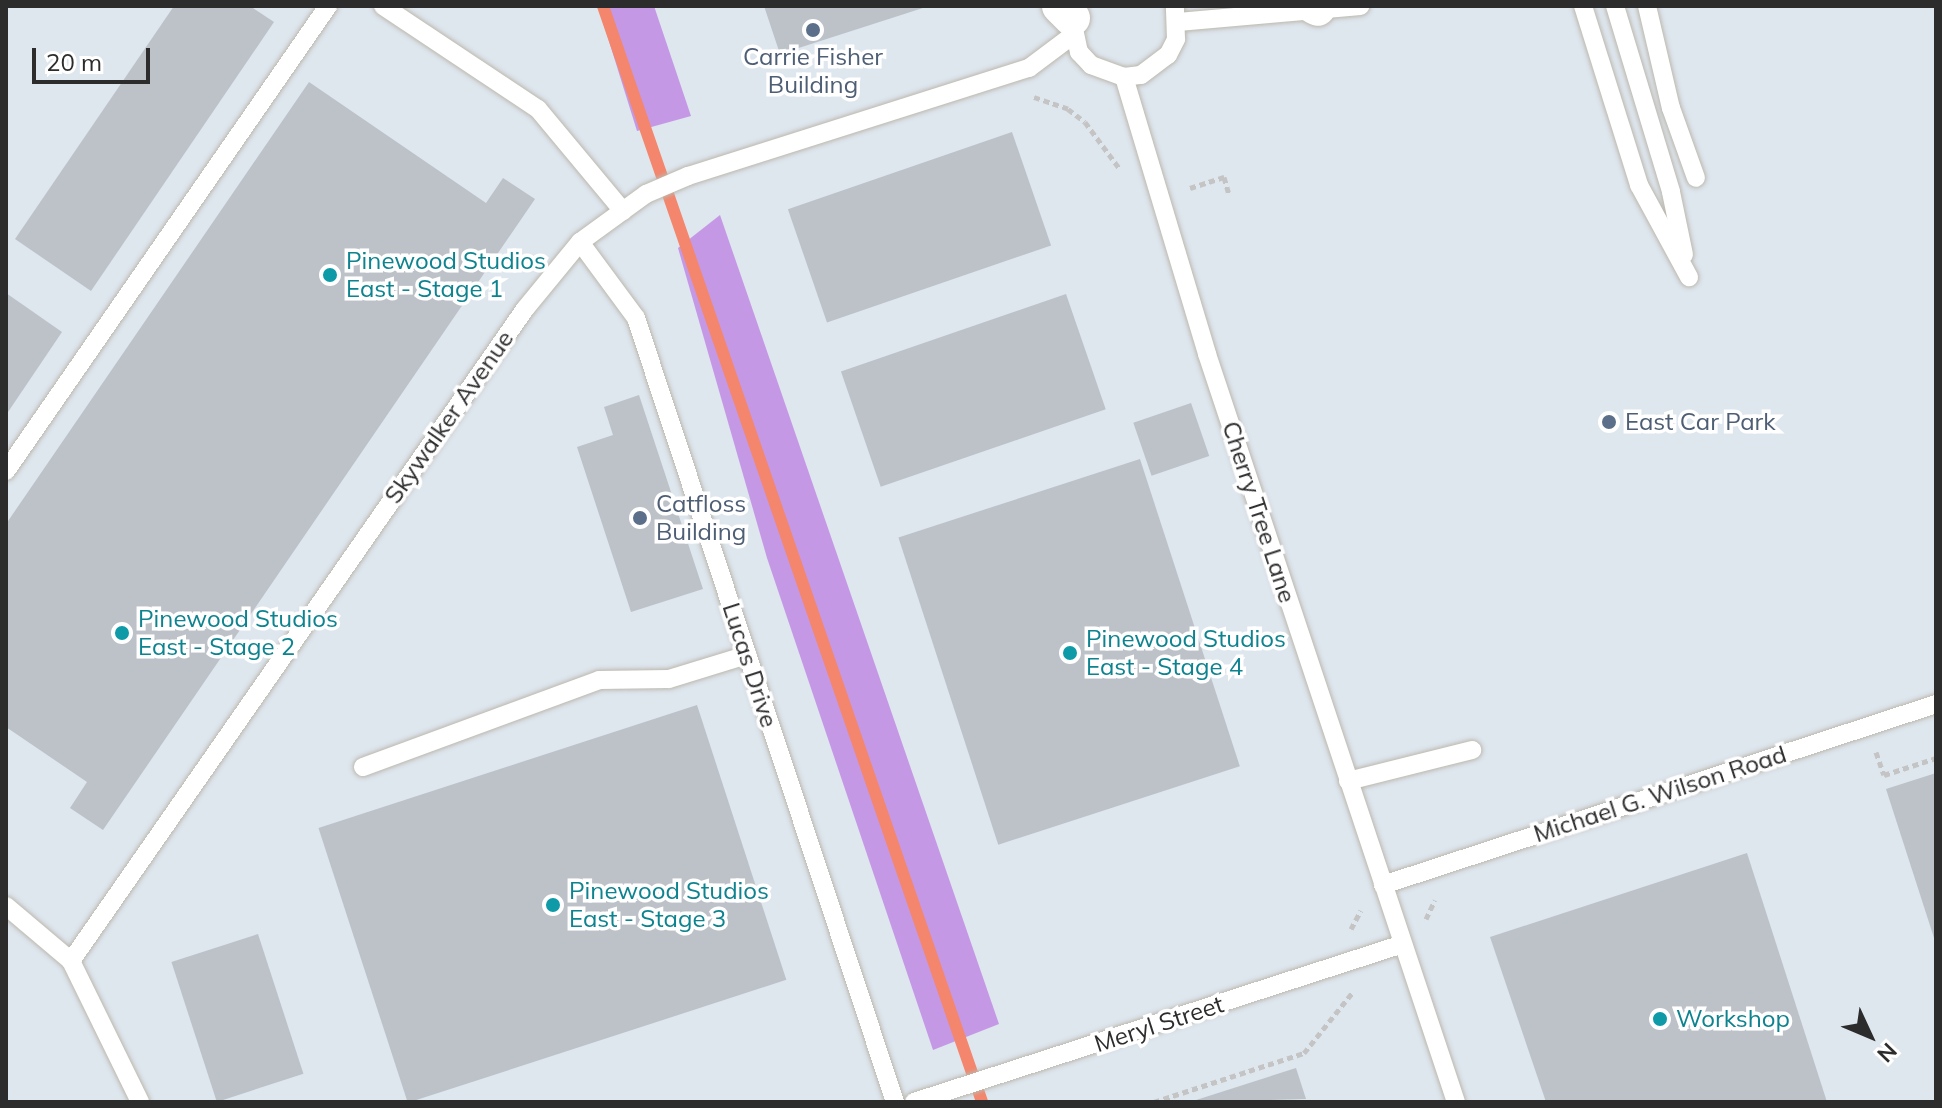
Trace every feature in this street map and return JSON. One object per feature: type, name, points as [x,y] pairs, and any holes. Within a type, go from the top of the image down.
[{"type":"lane","points":[[6,471],[328,6]]},
{"type":"lane","points":[[383,6],[538,109],[623,211]]},
{"type":"lane","points":[[1070,16],[1091,65],[1124,77],[1157,67],[1176,39],[1176,14],[1360,6]]},
{"type":"lane","points":[[1583,6],[1639,185],[1689,277],[1671,192],[1615,6]]},
{"type":"lane","points":[[1647,6],[1671,108],[1696,178]]},
{"type":"lane","name":"Skywalker Avenue","points":[[71,961],[525,309],[580,242],[646,194],[688,176],[1029,68],[1070,16]]},
{"type":"lane","name":"Cherry Tree Lane","points":[[1124,77],[1207,354],[1456,1102]]},
{"type":"lane","name":"Lucas Drive","points":[[580,242],[636,318],[895,1102]]},
{"type":"lane","points":[[363,767],[599,680],[669,679],[747,655]]},
{"type":"lane","name":"Michael G. Wilson Road","points":[[1383,885],[1936,704]]},
{"type":"lane","points":[[1348,781],[1472,750]]},
{"type":"lane","points":[[6,906],[71,961],[140,1102]]},
{"type":"lane","name":"Meryl Street","points":[[914,1102],[1403,944]]},
{"type":"path","points":[[1190,188],[1224,177],[1229,194]]},
{"type":"path","points":[[1862,757],[1876,752],[1884,775],[1936,758]]},
{"type":"path","points":[[1429,931],[1427,912],[1445,893]]},
{"type":"path","points":[[1154,1102],[1304,1053],[1352,992]]},
{"type":"shaded area","points":[[598,6],[654,6],[691,116],[637,131]]},
{"type":"shaded area","points":[[720,215],[999,1024],[933,1050],[767,558],[678,248]]},
{"type":"building","points":[[174,6],[250,6],[274,22],[91,291],[15,239]]},
{"type":"building","name":"Carrie Fisher Building","points":[[764,6],[926,6],[926,7],[780,54]]},
{"type":"building","points":[[309,82],[486,203],[503,178],[535,199],[103,830],[70,808],[87,782],[6,727],[6,524]]},
{"type":"building","points":[[1012,132],[1051,245],[827,323],[788,209]]},
{"type":"building","points":[[6,293],[62,332],[6,415]]},
{"type":"building","points":[[1066,294],[1106,409],[881,487],[841,371]]},
{"type":"building","name":"Catfloss Building","points":[[639,395],[703,589],[631,612],[577,447],[613,435],[604,407]]},
{"type":"building","points":[[1191,403],[1209,456],[1152,476],[1133,423]]},
{"type":"building","name":"Pinewood Studios East - Stage 4","points":[[1140,459],[1240,766],[998,845],[898,537]]},
{"type":"building","name":"Pinewood Studios East - Stage 3","points":[[697,705],[786,980],[408,1102],[318,828]]},
{"type":"building","points":[[1936,773],[1936,941],[1935,941],[1886,789]]},
{"type":"building","name":"Workshop","points":[[1747,853],[1827,1102],[1546,1102],[1490,937]]},
{"type":"building","points":[[258,934],[303,1074],[217,1102],[171,962]]},
{"type":"building","points":[[1296,1068],[1306,1099],[1193,1102],[1193,1101]]},
{"type":"waterway","points":[[603,6],[982,1102]]},
{"type":"place","name":"Carrie Fisher Building","points":[[813,30]]},
{"type":"place","name":"Pinewood Studios East - Stage 1","points":[[330,275]]},
{"type":"place","name":"East Car Park","points":[[1609,422]]},
{"type":"place","name":"Catfloss Building","points":[[640,518]]},
{"type":"place","name":"Pinewood Studios East - Stage 2","points":[[122,633]]},
{"type":"place","name":"Pinewood Studios East - Stage 4","points":[[1070,653]]},
{"type":"place","name":"Pinewood Studios East - Stage 3","points":[[553,905]]},
{"type":"place","name":"Workshop","points":[[1660,1019]]}]
